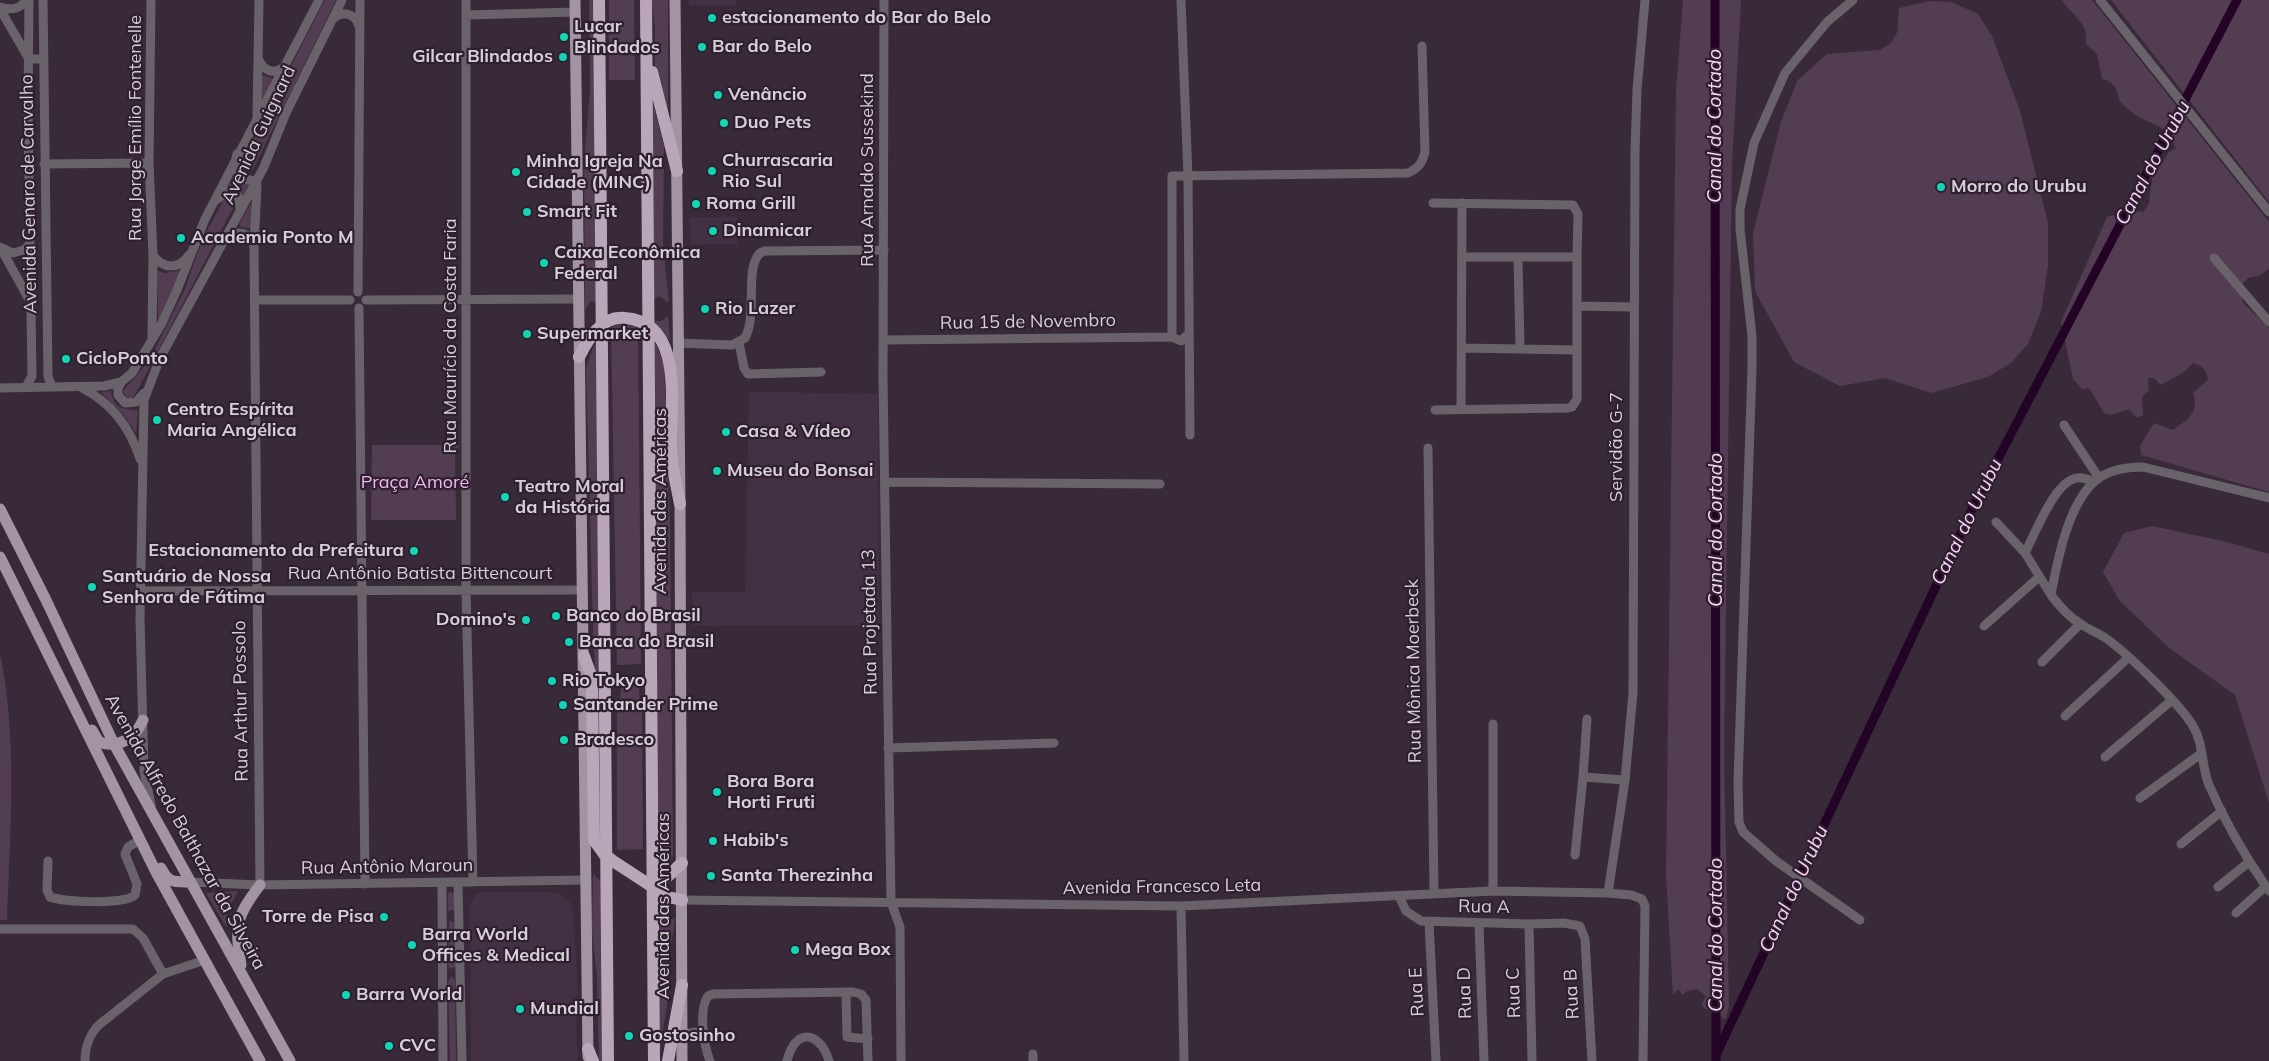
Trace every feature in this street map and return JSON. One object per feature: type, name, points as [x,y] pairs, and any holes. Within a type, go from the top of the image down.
[{"type":"highway","points":[[599,0],[608,1061]]},
{"type":"highway","name":"Avenida das Américas","points":[[646,0],[654,1061]]},
{"type":"highway","points":[[647,52],[677,171]]},
{"type":"highway","points":[[579,357],[589,339],[602,325],[609,320],[620,317],[634,319],[648,326],[660,338],[671,363],[671,452],[680,504]]},
{"type":"highway","points":[[584,656],[592,678],[594,840],[607,856],[668,897],[682,900]]},
{"type":"highway","points":[[652,886],[668,876],[682,863]]},
{"type":"highway","points":[[668,1061],[682,985]]},
{"type":"main road","points":[[575,0],[581,590],[584,656],[585,880],[590,1057]]},
{"type":"main road","name":"Avenida das Américas","points":[[675,0],[680,504],[682,1061]]},
{"type":"main road","name":"Avenida Alfredo Balthazar da Silveira","points":[[0,509],[46,600],[114,744],[290,1061]]},
{"type":"main road","name":"Avenida Alfredo Balthazar da Silveira","points":[[0,558],[140,840],[260,1061]]},
{"type":"main road","points":[[59,675],[64,679],[99,742],[122,743],[133,736],[143,720]]},
{"type":"main road","points":[[121,802],[127,808],[167,878],[172,881],[189,882]]},
{"type":"main road","points":[[242,972],[237,931],[238,920],[243,908],[260,885]]},
{"type":"street","points":[[0,8],[13,10],[22,6],[28,0]]},
{"type":"street","name":"Avenida Genaro de Carvalho","points":[[26,387],[32,376],[28,0]]},
{"type":"street","name":"Avenida Genaro de Carvalho","points":[[43,0],[48,376],[52,387]]},
{"type":"street","name":"Rua Jorge Emílio Fontenelle","points":[[150,346],[154,322],[149,163],[151,0]]},
{"type":"street","points":[[257,119],[259,0]]},
{"type":"street","name":"Avenida Guignard","points":[[122,382],[132,373],[150,346],[177,290],[205,219],[237,154],[319,0]]},
{"type":"street","name":"Avenida Guignard","points":[[154,817],[144,771],[140,591],[143,471],[142,414],[147,389],[160,358],[256,181],[286,113],[342,0]]},
{"type":"street","points":[[358,292],[360,0]]},
{"type":"street","name":"Rua Maurício da Costa Faria","points":[[466,0],[466,590],[472,882]]},
{"type":"street","name":"Rua Arnaldo Sussekind","points":[[884,0],[884,340]]},
{"type":"street","points":[[1181,0],[1188,176],[1190,435]]},
{"type":"street","name":"Servidão G-7","points":[[1608,893],[1625,780],[1633,693],[1633,307],[1636,134],[1645,0]]},
{"type":"street","points":[[1853,0],[1827,22],[1785,73],[1754,143],[1740,209],[1742,268],[1752,336],[1752,368],[1738,782],[1739,822],[1743,832],[1750,840],[1776,861],[1860,920]]},
{"type":"street","points":[[2100,0],[2269,212]]},
{"type":"street","points":[[0,8],[29,59],[43,59]]},
{"type":"street","points":[[466,15],[575,12]]},
{"type":"street","points":[[332,20],[339,14],[349,14],[357,20],[360,28]]},
{"type":"street","points":[[29,22],[43,23]]},
{"type":"street","points":[[1172,337],[1172,176],[1408,173],[1417,169],[1423,162],[1425,152],[1422,46]]},
{"type":"street","points":[[259,60],[264,68],[270,71],[280,70],[287,63]]},
{"type":"street","points":[[237,154],[236,172],[246,180],[256,181]]},
{"type":"street","points":[[44,164],[149,163]]},
{"type":"street","name":"Rua Arthur Possolo","points":[[256,181],[254,246],[260,885]]},
{"type":"street","points":[[205,219],[222,194],[227,191],[233,192],[240,198],[241,207],[239,214]]},
{"type":"street","points":[[1461,409],[1462,203]]},
{"type":"street","points":[[1433,204],[1573,205],[1578,214],[1577,399],[1572,407],[1435,410]]},
{"type":"street","points":[[226,238],[236,232],[241,232],[250,237],[254,246]]},
{"type":"street","points":[[0,247],[13,253],[24,250],[30,244]]},
{"type":"street","points":[[0,247],[31,302]]},
{"type":"street","points":[[677,343],[732,345],[745,338],[749,331],[753,263],[760,253],[765,251],[884,250]]},
{"type":"street","name":"Rua Jorge Emílio Fontenelle","points":[[153,255],[160,263],[174,266],[184,262],[192,252]]},
{"type":"street","points":[[1462,257],[1577,257]]},
{"type":"street","points":[[1518,257],[1520,348]]},
{"type":"street","points":[[2214,258],[2269,322]]},
{"type":"street","points":[[358,292],[366,300]]},
{"type":"street","points":[[350,300],[358,292]]},
{"type":"street","points":[[256,300],[350,300]]},
{"type":"street","points":[[350,300],[351,304],[359,308]]},
{"type":"street","points":[[366,300],[579,300]]},
{"type":"street","points":[[359,308],[364,306],[366,300]]},
{"type":"street","points":[[1577,306],[1633,307]]},
{"type":"street","points":[[359,308],[365,884]]},
{"type":"street","name":"Rua 15 de Novembro","points":[[884,340],[1172,337],[1181,342],[1189,332]]},
{"type":"street","name":"Rua Projetada 13","points":[[884,340],[891,902],[900,926],[902,1061]]},
{"type":"street","points":[[738,343],[744,368],[748,374],[821,372]]},
{"type":"street","points":[[1462,348],[1576,350]]},
{"type":"street","points":[[122,382],[118,389],[118,394],[122,401],[129,404],[139,400],[147,389]]},
{"type":"street","points":[[0,388],[81,387],[122,382]]},
{"type":"street","points":[[81,387],[104,401],[122,421],[135,445],[143,471]]},
{"type":"street","points":[[2064,425],[2096,480]]},
{"type":"street","name":"Rua Mônica Moerbeck","points":[[1428,448],[1434,893]]},
{"type":"street","points":[[2051,595],[2065,533],[2078,505],[2096,480],[2126,467],[2143,467],[2269,498]]},
{"type":"street","points":[[2025,553],[2049,505],[2063,486],[2070,480],[2077,478],[2096,480]]},
{"type":"street","points":[[885,482],[1160,484]]},
{"type":"street","points":[[1996,522],[2025,553],[2060,607],[2080,624],[2108,640],[2172,700],[2192,725],[2199,738],[2208,783],[2249,862],[2268,889],[2236,913]]},
{"type":"street","points":[[1984,626],[2039,577]]},
{"type":"street","name":"Rua Antônio Batista Bittencourt","points":[[140,591],[581,590]]},
{"type":"street","points":[[2042,662],[2080,624]]},
{"type":"street","points":[[2065,716],[2128,658]]},
{"type":"street","points":[[2105,756],[2172,700]]},
{"type":"street","points":[[1574,855],[1583,777],[1587,719]]},
{"type":"street","points":[[1493,724],[1493,891]]},
{"type":"street","points":[[888,748],[1054,743]]},
{"type":"street","points":[[2140,798],[2202,753]]},
{"type":"street","points":[[1583,777],[1625,780]]},
{"type":"street","points":[[2181,844],[2222,812]]},
{"type":"street","points":[[48,861],[47,890],[50,897],[107,902],[127,901],[135,895],[137,884],[125,854],[128,847],[140,840]]},
{"type":"street","points":[[2218,887],[2249,862]]},
{"type":"street","name":"Rua Antônio Maroun","points":[[189,882],[260,885],[585,880]]},
{"type":"street","points":[[442,882],[443,1061]]},
{"type":"street","points":[[458,882],[462,1061]]},
{"type":"street","name":"Avenida Francesco Leta","points":[[682,900],[1181,906],[1493,891],[1631,895],[1642,899],[1646,913],[1643,1061]]},
{"type":"street","name":"Rua A","points":[[1398,896],[1406,911],[1412,917],[1429,922],[1479,924],[1564,923],[1580,926]]},
{"type":"street","points":[[1181,906],[1184,1061]]},
{"type":"street","points":[[443,918],[452,915],[458,920]]},
{"type":"street","name":"Rua E","points":[[1429,922],[1436,1061]]},
{"type":"street","name":"Rua D","points":[[1479,924],[1484,1061]]},
{"type":"street","name":"Rua C","points":[[1529,924],[1532,1061]]},
{"type":"street","name":"Rua B","points":[[1580,926],[1585,939],[1592,1061]]},
{"type":"street","points":[[0,929],[133,929],[142,938],[163,974]]},
{"type":"street","points":[[85,1061],[86,1046],[95,1028],[163,974],[206,960]]},
{"type":"street","points":[[846,992],[846,1037],[868,1039]]},
{"type":"street","points":[[710,1061],[704,1031],[704,1001],[708,996],[714,994],[846,992],[861,994],[866,1000],[868,1061]]},
{"type":"street","points":[[682,1034],[704,1031]]},
{"type":"street","points":[[787,1061],[797,1040],[805,1036],[813,1037],[820,1042],[830,1061]]},
{"type":"shaded area","points":[[689,0],[736,0],[736,5],[689,5]]},
{"type":"shaded area","name":"Dinamicar","points":[[690,217],[737,217],[737,244],[690,244]]},
{"type":"shaded area","points":[[749,392],[878,394],[879,626],[693,626],[692,592],[745,592]]},
{"type":"shaded area","name":"Mundial","points":[[482,892],[549,892],[560,894],[568,900],[573,908],[578,992],[575,1002],[578,1061],[471,1061],[470,904],[476,894]]},
{"type":"green space","points":[[325,0],[336,0],[253,169],[250,172],[244,172],[241,163]]},
{"type":"green space","points":[[589,0],[594,0],[597,303],[591,301],[585,310],[584,161],[590,91]]},
{"type":"green space","points":[[609,0],[634,0],[635,80],[609,80]]},
{"type":"green space","points":[[651,0],[668,0],[668,122],[655,70],[655,28]]},
{"type":"green space","points":[[1683,0],[1741,0],[1732,165],[1724,753],[1729,1007],[1725,1020],[1713,1006],[1707,1010],[1701,1005],[1706,996],[1697,989],[1687,991],[1683,995],[1678,989],[1673,995],[1666,876],[1676,91]]},
{"type":"green space","points":[[2062,0],[2092,0],[2269,222],[2269,269],[2260,275],[2248,278],[2241,286],[2243,303],[2269,328],[2269,492],[2141,455],[2140,446],[2154,423],[2173,430],[2194,410],[2195,400],[2193,393],[2208,380],[2204,368],[2199,365],[2193,363],[2182,373],[2161,385],[2154,378],[2148,378],[2149,390],[2142,397],[2143,415],[2137,418],[2129,409],[2111,415],[2104,413],[2089,388],[2082,389],[2073,379],[2061,322],[2107,217],[2144,212],[2149,203],[2152,179],[2169,152],[2176,149],[2166,131],[2129,110],[2120,102],[2113,84],[2102,79],[2097,54],[2086,44],[2085,30]]},
{"type":"green space","points":[[2111,0],[2269,0],[2269,202]]},
{"type":"green space","points":[[1930,1],[1952,2],[1978,14],[1992,36],[2020,111],[2048,223],[2048,265],[2041,312],[2028,344],[2012,362],[1988,377],[1931,393],[1885,378],[1840,386],[1794,362],[1755,291],[1753,233],[1781,122],[1797,81],[1827,54],[1880,50],[1891,43],[1897,33],[1899,8]]},
{"type":"green space","points":[[262,75],[274,79],[265,97],[262,97]]},
{"type":"green space","points":[[650,91],[664,147],[663,246],[669,303],[659,296],[651,301]]},
{"type":"green space","points":[[231,175],[240,183],[249,184],[241,200],[240,189],[226,185]]},
{"type":"green space","points":[[226,196],[233,198],[235,204],[136,393],[131,399],[127,398],[123,391],[149,361],[185,289],[202,240]]},
{"type":"green space","points":[[251,203],[252,226],[249,228],[241,227],[239,224]]},
{"type":"green space","points":[[157,270],[164,273],[178,271],[180,274],[158,320]]},
{"type":"green space","points":[[668,316],[670,341],[653,321],[661,321]]},
{"type":"green space","points":[[620,324],[638,325],[641,664],[617,665],[611,327]]},
{"type":"green space","points":[[652,336],[664,363],[670,520],[673,855],[667,870],[658,874]]},
{"type":"green space","points":[[598,339],[603,835],[593,631],[586,368]]},
{"type":"green space","points":[[111,391],[117,405],[124,409],[138,411],[136,433],[123,414],[101,392]]},
{"type":"green space","name":"Praça Amoré","points":[[372,445],[460,445],[455,452],[456,520],[371,520]]},
{"type":"green space","points":[[2152,526],[2223,541],[2269,554],[2269,803],[2235,695],[2169,648],[2119,600],[2103,572],[2124,533]]},
{"type":"green space","points":[[0,654],[6,687],[11,753],[11,820],[7,920],[0,920]]},
{"type":"green space","points":[[629,680],[635,681],[639,686],[642,710],[643,849],[617,850],[617,710],[622,683]]},
{"type":"green space","points":[[593,874],[603,883],[602,1061],[599,1061],[597,978],[592,930]]},
{"type":"green space","points":[[238,891],[227,913],[226,927],[206,893]]},
{"type":"green space","points":[[450,892],[455,894],[455,910],[448,911],[448,894]]},
{"type":"green space","points":[[675,919],[669,958],[667,1005],[658,1061],[658,921]]},
{"type":"green space","points":[[449,920],[455,923],[456,966],[452,969],[448,967]]},
{"type":"green space","points":[[452,976],[455,980],[456,1061],[450,1061],[448,981]]},
{"type":"waterway","name":"Canal do Cortado","points":[[1715,0],[1716,1061]]},
{"type":"waterway","name":"Canal do Urubu","points":[[1716,1055],[1974,505],[2237,0]]},
{"type":"place","name":"estacionamento do Bar do Belo","points":[[712,18]]},
{"type":"place","name":"Lucar Blindados","points":[[564,37]]},
{"type":"place","name":"Bar do Belo","points":[[702,47]]},
{"type":"place","name":"Gilcar Blindados","points":[[563,57]]},
{"type":"place","name":"Venâncio","points":[[718,95]]},
{"type":"place","name":"Duo Pets","points":[[724,123]]},
{"type":"place","name":"Churrascaria Rio Sul","points":[[712,171]]},
{"type":"place","name":"Minha Igreja Na Cidade (MINC)","points":[[516,172]]},
{"type":"place","name":"Morro do Urubu","points":[[1941,187]]},
{"type":"place","name":"Roma Grill","points":[[696,204]]},
{"type":"place","name":"Smart Fit","points":[[527,212]]},
{"type":"place","name":"Dinamicar","points":[[713,231]]},
{"type":"place","name":"Academia Ponto M","points":[[181,238]]},
{"type":"place","name":"Caixa Econômica Federal","points":[[544,263]]},
{"type":"place","name":"Rio Lazer","points":[[705,309]]},
{"type":"place","name":"Supermarket","points":[[527,334]]},
{"type":"place","name":"CicloPonto","points":[[66,359]]},
{"type":"place","name":"Centro Espírita Maria Angélica","points":[[157,420]]},
{"type":"place","name":"Casa & Vídeo","points":[[726,432]]},
{"type":"place","name":"Museu do Bonsai","points":[[717,471]]},
{"type":"place","name":"Teatro Moral da História","points":[[505,497]]},
{"type":"place","name":"Estacionamento da Prefeitura","points":[[414,551]]},
{"type":"place","name":"Santuário de Nossa Senhora de Fátima","points":[[92,587]]},
{"type":"place","name":"Banco do Brasil","points":[[556,616]]},
{"type":"place","name":"Domino's","points":[[526,620]]},
{"type":"place","name":"Banca do Brasil","points":[[569,642]]},
{"type":"place","name":"Rio Tokyo","points":[[552,681]]},
{"type":"place","name":"Santander Prime","points":[[563,705]]},
{"type":"place","name":"Bradesco","points":[[564,740]]},
{"type":"place","name":"Bora Bora Horti Fruti","points":[[717,792]]},
{"type":"place","name":"Habib's","points":[[713,841]]},
{"type":"place","name":"Santa Therezinha","points":[[711,876]]},
{"type":"place","name":"Torre de Pisa","points":[[384,917]]},
{"type":"place","name":"Barra World Offices & Medical","points":[[412,945]]},
{"type":"place","name":"Mega Box","points":[[795,950]]},
{"type":"place","name":"Barra World","points":[[346,995]]},
{"type":"place","name":"Mundial","points":[[520,1009]]},
{"type":"place","name":"Gostosinho","points":[[629,1036]]},
{"type":"place","name":"CVC","points":[[389,1046]]}]
